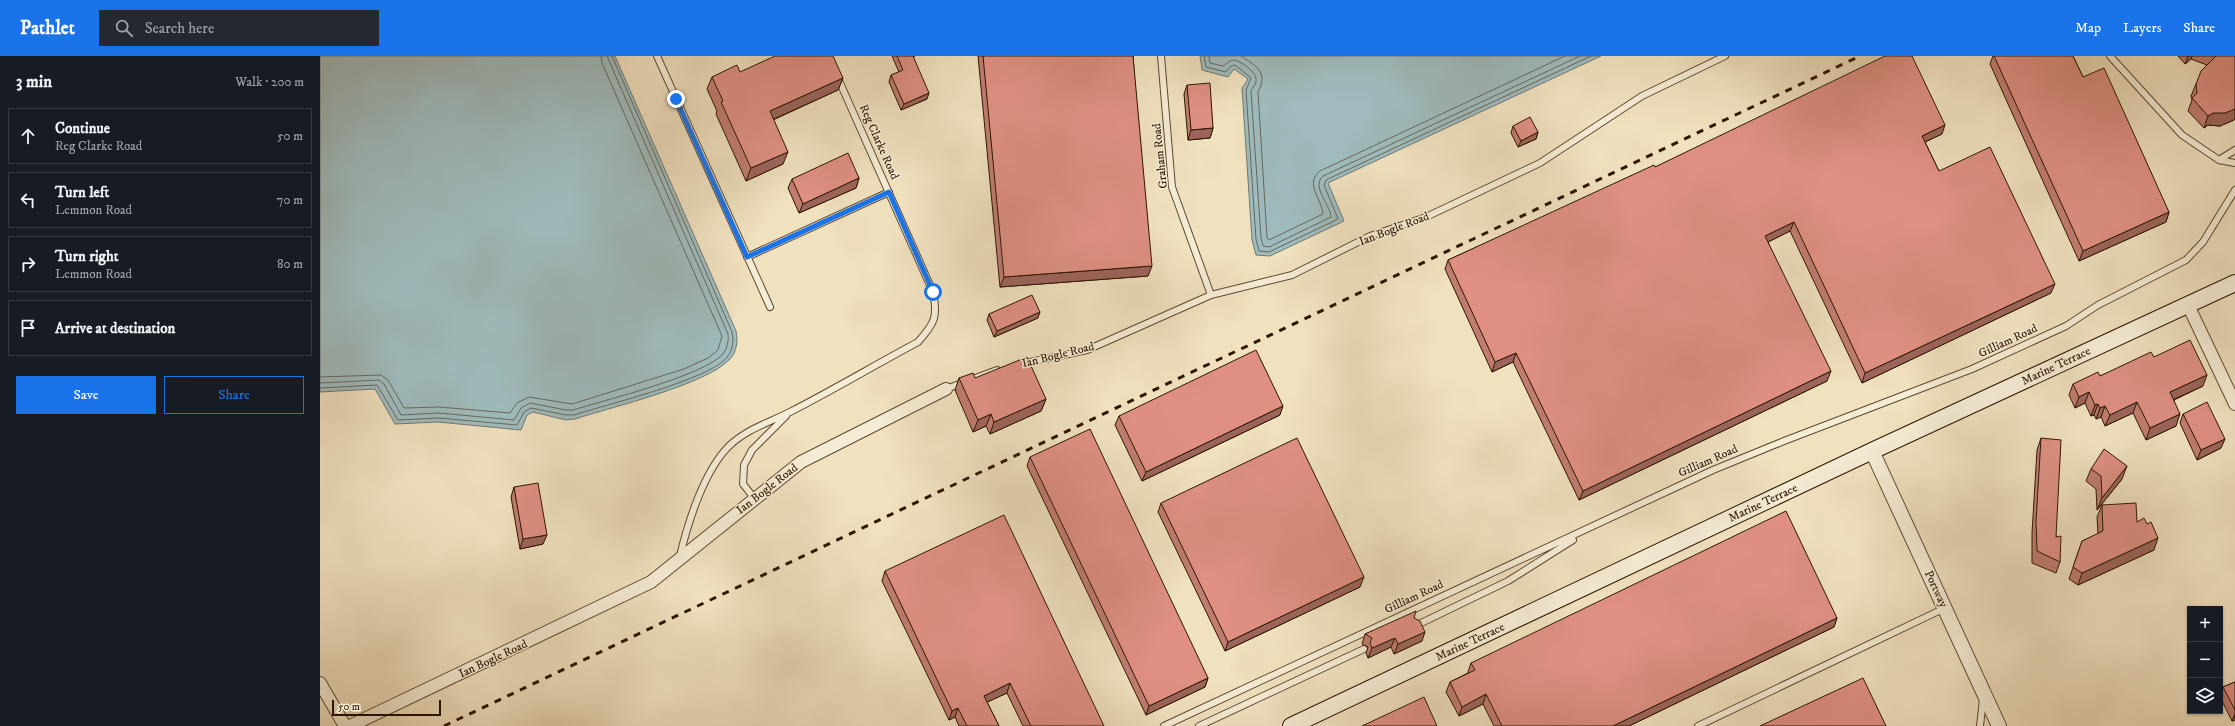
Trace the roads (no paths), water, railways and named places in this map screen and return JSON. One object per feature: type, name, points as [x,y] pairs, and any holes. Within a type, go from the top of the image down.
[{"type":"main road","name":"Marine Terrace","points":[[1291,726],[1872,451],[2235,283]]},
{"type":"street","points":[[2188,305],[2235,404]]},
{"type":"street","name":"Ian Bogle Road","points":[[350,726],[622,598],[651,582],[754,498],[801,462],[946,389]]},
{"type":"street","name":"Portway","points":[[1872,451],[1999,726]]},
{"type":"street","points":[[320,683],[345,726]]},
{"type":"lane","points":[[657,56],[770,307]]},
{"type":"lane","name":"Graham Road","points":[[1161,56],[1172,186],[1211,295]]},
{"type":"lane","name":"Ian Bogle Road","points":[[1010,367],[1087,350],[1211,295],[1292,275],[1370,236],[1426,217],[1540,162],[1642,96],[1725,56]]},
{"type":"lane","points":[[2110,56],[2182,135],[2219,160],[2235,163]]},
{"type":"lane","name":"Reg Clarke Road","points":[[789,413],[918,342],[930,328],[937,311],[933,292],[835,70]]},
{"type":"lane","points":[[2219,160],[2235,150]]},
{"type":"lane","name":"Gilliam Road","points":[[1164,726],[1371,628],[1591,529],[1713,470],[1784,440],[1972,370],[2066,326],[2098,305],[2186,260],[2203,242],[2235,190]]},
{"type":"lane","points":[[747,257],[889,192]]},
{"type":"lane","name":"Ian Bogle Road","points":[[946,389],[1004,368]]},
{"type":"lane","points":[[754,498],[743,484],[744,465],[752,450],[789,413]]},
{"type":"lane","points":[[679,560],[687,524],[719,459],[742,435],[761,424],[789,413]]},
{"type":"lane","points":[[1415,626],[1508,581],[1591,529]]},
{"type":"lane","points":[[1698,726],[1945,608]]},
{"type":"lane","points":[[1199,726],[1364,649]]},
{"type":"lane","points":[[1980,726],[1984,694]]},
{"type":"water","points":[[320,56],[615,56],[736,331],[736,346],[730,359],[718,369],[701,378],[634,402],[575,419],[566,420],[533,412],[527,415],[521,430],[438,422],[395,424],[375,389],[320,392]]},
{"type":"water","points":[[1200,56],[1601,56],[1328,183],[1344,221],[1270,256],[1256,255],[1252,240],[1242,88],[1248,79],[1234,69],[1228,77],[1202,70]]},
{"type":"railway","points":[[444,726],[1860,56]]}]
